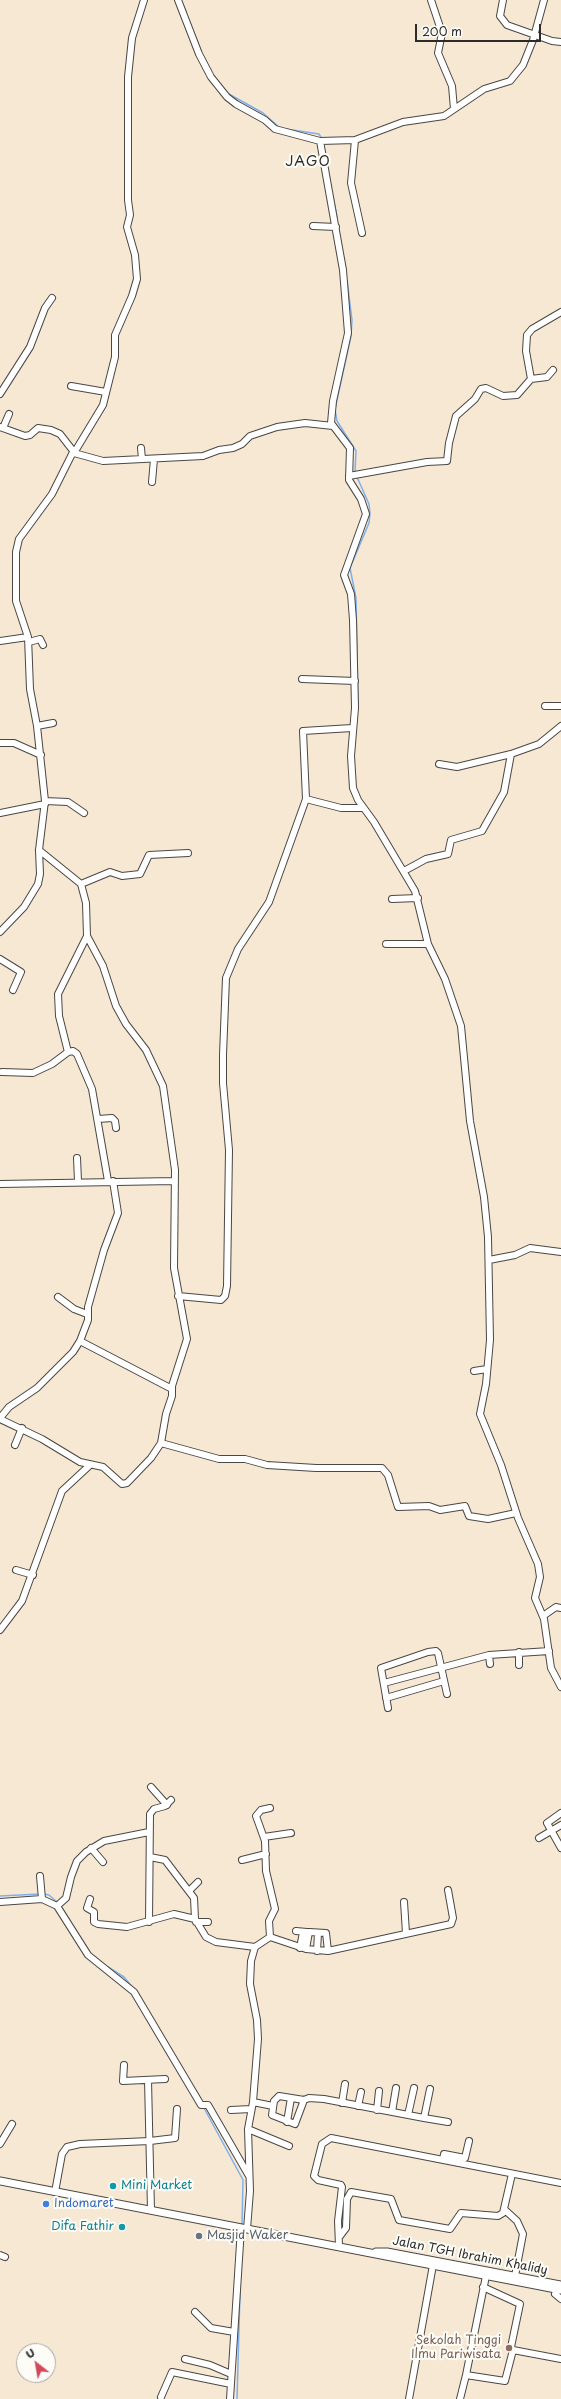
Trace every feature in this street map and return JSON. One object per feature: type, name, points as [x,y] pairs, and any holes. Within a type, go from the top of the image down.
[{"type":"main road","name":"Jalan TGH Ibrahim Khalidy","points":[[0,2181],[339,2246],[376,2252],[387,2252],[561,2286]]},
{"type":"main road","name":"Jalan TGH Ibrahim Khalidy","points":[[376,2252],[389,2258],[486,2276],[561,2286]]},
{"type":"street","points":[[0,932],[24,907],[34,893],[40,874],[39,850],[45,803],[41,755],[30,689],[29,639],[16,601],[17,544],[25,530],[52,494],[74,452],[95,421],[106,392],[115,357],[115,335],[132,296],[137,279],[135,255],[127,227],[130,215],[128,200],[128,84],[132,38],[144,0]]},
{"type":"street","points":[[178,0],[199,54],[211,77],[227,96],[236,104],[265,120],[275,129],[321,142],[355,140],[403,122],[444,116],[484,89],[510,81],[523,65],[544,0]]},
{"type":"street","points":[[431,0],[442,33],[438,53],[452,86],[454,109]]},
{"type":"street","points":[[503,0],[500,11],[502,21],[507,25],[561,42]]},
{"type":"street","points":[[355,140],[351,183],[362,233]]},
{"type":"street","points":[[321,142],[343,270],[348,333],[333,401],[331,420],[333,426],[350,448],[350,475],[366,514],[344,576],[351,594],[355,681],[352,728],[352,780],[356,797],[374,822],[404,871],[418,898],[428,944],[445,979],[461,1026],[470,1121],[484,1197],[489,1260],[490,1340],[480,1410],[481,1418],[498,1456],[516,1513],[540,1570],[535,1598],[543,1616],[551,1668],[561,1687]]},
{"type":"street","points":[[313,226],[336,227]]},
{"type":"street","points":[[0,394],[30,347],[45,308],[52,298]]},
{"type":"street","points":[[531,379],[526,351],[527,335],[532,329],[561,312]]},
{"type":"street","points":[[350,475],[360,475],[427,462],[447,461],[456,416],[475,399],[480,389],[486,388],[503,396],[516,396],[531,379],[546,378],[553,370]]},
{"type":"street","points":[[71,386],[106,392]]},
{"type":"street","points":[[9,414],[1,429],[25,436],[30,435],[36,428],[51,430],[65,439],[74,452],[100,461],[203,456],[219,450],[233,448],[242,444],[250,436],[277,428],[305,423],[333,426]]},
{"type":"street","points":[[141,448],[142,459]]},
{"type":"street","points":[[152,482],[154,459]]},
{"type":"street","points":[[0,641],[41,639],[43,645]]},
{"type":"street","points":[[302,679],[355,681]]},
{"type":"street","points":[[545,706],[561,706]]},
{"type":"street","points":[[37,726],[53,723]]},
{"type":"street","points":[[438,764],[457,767],[511,754],[539,744],[561,726]]},
{"type":"street","points":[[178,1296],[218,1300],[224,1298],[226,1291],[229,1168],[223,1055],[226,978],[238,949],[269,902],[306,799],[303,731],[352,728]]},
{"type":"street","points":[[0,744],[14,743],[41,755]]},
{"type":"street","points":[[404,871],[426,859],[448,854],[451,841],[483,830],[504,792],[511,754]]},
{"type":"street","points":[[306,799],[342,808],[363,808]]},
{"type":"street","points":[[0,813],[45,803],[68,802],[84,813]]},
{"type":"street","points":[[2,1072],[33,1073],[52,1064],[68,1052],[73,1051],[77,1054],[87,1073],[118,1213],[104,1250],[87,1314],[88,1320],[80,1341],[73,1352],[34,1390],[9,1408],[0,1419],[22,1428],[80,1462],[103,1467],[118,1483],[125,1484],[151,1458],[162,1442],[166,1414],[173,1395],[172,1389],[186,1339],[178,1296],[174,1260],[175,1170],[161,1082],[146,1050],[126,1024],[116,1006],[103,966],[88,936],[86,903],[81,884],[39,850]]},
{"type":"street","points":[[81,884],[107,872],[122,876],[140,874],[149,855],[188,853]]},
{"type":"street","points":[[392,899],[418,898]]},
{"type":"street","points":[[68,1052],[59,1016],[58,994],[73,961],[88,936]]},
{"type":"street","points":[[386,944],[428,944]]},
{"type":"street","points":[[0,959],[21,972],[13,990]]},
{"type":"street","points":[[98,1119],[112,1118],[115,1121],[116,1128]]},
{"type":"street","points":[[77,1158],[78,1181]]},
{"type":"street","points":[[0,1184],[78,1181],[174,1181]]},
{"type":"street","points":[[489,1260],[515,1255],[530,1248],[561,1252]]},
{"type":"street","points":[[58,1297],[74,1309],[87,1314]]},
{"type":"street","points":[[80,1341],[172,1389]]},
{"type":"street","points":[[474,1371],[487,1369]]},
{"type":"street","points":[[15,1445],[22,1428]]},
{"type":"street","points":[[162,1442],[219,1459],[245,1459],[267,1465],[316,1468],[382,1468],[388,1475],[398,1507],[429,1506],[440,1510],[465,1506],[470,1516],[488,1519],[516,1513]]},
{"type":"street","points":[[0,1630],[22,1601],[33,1575],[62,1491],[90,1465]]},
{"type":"street","points":[[16,1570],[33,1575]]},
{"type":"street","points":[[543,1616],[556,1607],[561,1608]]},
{"type":"street","points":[[388,1708],[381,1668],[414,1656],[436,1651],[447,1694]]},
{"type":"street","points":[[384,1683],[441,1666],[489,1654],[549,1651]]},
{"type":"street","points":[[519,1652],[519,1665]]},
{"type":"street","points":[[489,1654],[490,1664]]},
{"type":"street","points":[[386,1698],[444,1681]]},
{"type":"street","points":[[149,1922],[149,1832],[152,1811],[169,1802],[151,1787]]},
{"type":"street","points":[[270,1808],[256,1814],[264,1837],[266,1871],[275,1911],[269,1921],[270,1937]]},
{"type":"street","points":[[561,1812],[547,1822],[552,1831],[558,1835],[561,1848]]},
{"type":"street","points":[[539,1838],[561,1825]]},
{"type":"street","points":[[59,1905],[66,1898],[77,1861],[91,1848],[108,1840],[149,1832]]},
{"type":"street","points":[[264,1837],[291,1833]]},
{"type":"street","points":[[91,1848],[103,1862]]},
{"type":"street","points":[[242,1860],[266,1854]]},
{"type":"street","points":[[150,1857],[165,1860],[195,1899],[195,1920],[204,1935],[212,1940],[255,1947]]},
{"type":"street","points":[[40,1876],[42,1895]]},
{"type":"street","points":[[189,1891],[198,1882]]},
{"type":"street","points":[[270,1937],[303,1948],[317,1951],[328,1951],[452,1924],[448,1890]]},
{"type":"street","points":[[0,1902],[42,1895],[59,1905],[88,1955],[134,1992],[249,2176]]},
{"type":"street","points":[[90,1899],[87,1908],[94,1912],[96,1923],[127,1927],[174,1914],[208,1922]]},
{"type":"street","points":[[404,1902],[406,1933]]},
{"type":"street","points":[[296,1931],[328,1934],[328,1951]]},
{"type":"street","points":[[303,1948],[306,1932]]},
{"type":"street","points":[[317,1951],[318,1932]]},
{"type":"street","points":[[230,2399],[234,2332],[249,2176],[248,2129],[252,2102],[257,2029],[250,1977],[251,1961],[255,1947],[270,1937]]},
{"type":"street","points":[[124,2065],[123,2080],[165,2078]]},
{"type":"street","points":[[148,2080],[151,2210]]},
{"type":"street","points":[[342,2103],[345,2084]]},
{"type":"street","points":[[392,2112],[396,2088]]},
{"type":"street","points":[[408,2115],[414,2088]]},
{"type":"street","points":[[424,2118],[430,2089]]},
{"type":"street","points":[[377,2110],[379,2091]]},
{"type":"street","points":[[358,2106],[361,2092]]},
{"type":"street","points":[[304,2100],[296,2124],[293,2125],[272,2116],[273,2106],[277,2096],[304,2100],[312,2098],[448,2122]]},
{"type":"street","points":[[287,2122],[292,2098]]},
{"type":"street","points":[[252,2102],[273,2106]]},
{"type":"street","points":[[55,2192],[62,2154],[67,2146],[176,2138],[177,2109]]},
{"type":"street","points":[[231,2110],[251,2109]]},
{"type":"street","points":[[0,2144],[12,2124]]},
{"type":"street","points":[[248,2129],[289,2146]]},
{"type":"street","points":[[339,2246],[340,2236],[338,2225],[342,2186],[318,2180],[314,2176],[324,2142],[334,2137],[561,2183]]},
{"type":"street","points":[[443,2160],[444,2154],[465,2158],[469,2141]]},
{"type":"street","points":[[340,2236],[346,2228],[347,2199],[352,2192],[391,2199],[399,2220],[450,2229],[461,2213],[498,2216],[505,2210],[512,2174]]},
{"type":"street","points":[[505,2210],[517,2221],[523,2234],[515,2276]]},
{"type":"street","points":[[409,2399],[433,2265]]},
{"type":"street","points":[[460,2399],[486,2276]]},
{"type":"street","points":[[561,2286],[554,2294],[561,2299]]},
{"type":"street","points":[[466,2375],[505,2381],[513,2350],[520,2304],[483,2287]]},
{"type":"street","points":[[195,2312],[211,2328],[234,2332]]},
{"type":"street","points":[[513,2350],[561,2359]]},
{"type":"street","points":[[185,2359],[210,2365],[231,2374]]},
{"type":"street","points":[[161,2397],[172,2372],[231,2384]]},
{"type":"waterway","points":[[181,0],[186,11]]},
{"type":"waterway","points":[[227,93],[263,113],[280,128]]},
{"type":"waterway","points":[[286,129],[319,134],[322,139]]},
{"type":"waterway","points":[[333,197],[337,217]]},
{"type":"waterway","points":[[347,280],[352,320],[351,336],[335,409],[337,421],[356,451],[355,472]]},
{"type":"waterway","points":[[357,477],[369,504],[370,514],[369,523],[350,568],[356,598],[358,705]]},
{"type":"waterway","points":[[0,1896],[40,1894]]},
{"type":"waterway","points":[[44,1894],[49,1895],[57,1902]]},
{"type":"waterway","points":[[63,1910],[69,1919]]},
{"type":"waterway","points":[[108,1967],[124,1977],[134,1989]]},
{"type":"waterway","points":[[204,2108],[243,2180],[242,2225]]},
{"type":"waterway","points":[[237,2399],[240,2293]]},
{"type":"place","name":"Mini Market","points":[[113,2186]]},
{"type":"place","name":"Indomaret","points":[[46,2204]]},
{"type":"place","name":"Difa Fathir","points":[[122,2227]]},
{"type":"place","name":"Masjid Waker","points":[[199,2236]]},
{"type":"place","name":"Sekolah Tinggi Ilmu Pariwisata","points":[[509,2348]]},
{"type":"district","name":"JAGO","points":[[308,162]]}]
